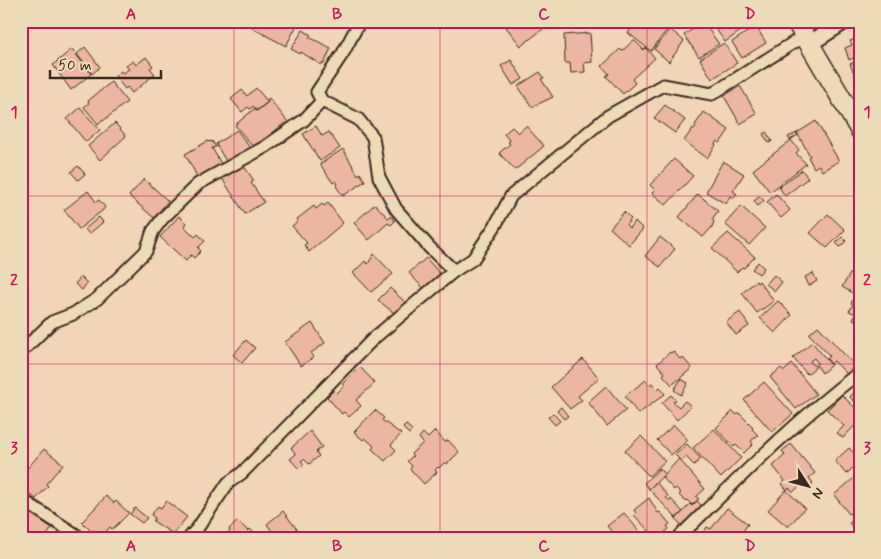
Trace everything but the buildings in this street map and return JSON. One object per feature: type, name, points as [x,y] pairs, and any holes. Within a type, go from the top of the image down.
[{"type":"main road","points":[[803,34],[860,130]]},
{"type":"street","points":[[360,21],[344,53],[318,92],[322,101],[358,119],[373,137],[379,177],[396,209],[429,247],[454,271]]},
{"type":"street","points":[[189,538],[198,529],[228,483],[242,473],[374,338],[454,271],[473,259],[495,226],[511,196],[608,116],[663,86],[712,94],[803,34],[845,21]]},
{"type":"street","points":[[21,352],[52,322],[73,314],[97,299],[146,251],[158,224],[198,184],[265,147],[304,120],[322,101]]},
{"type":"street","points":[[678,538],[822,400],[860,372]]},
{"type":"street","points":[[21,499],[81,538]]}]
